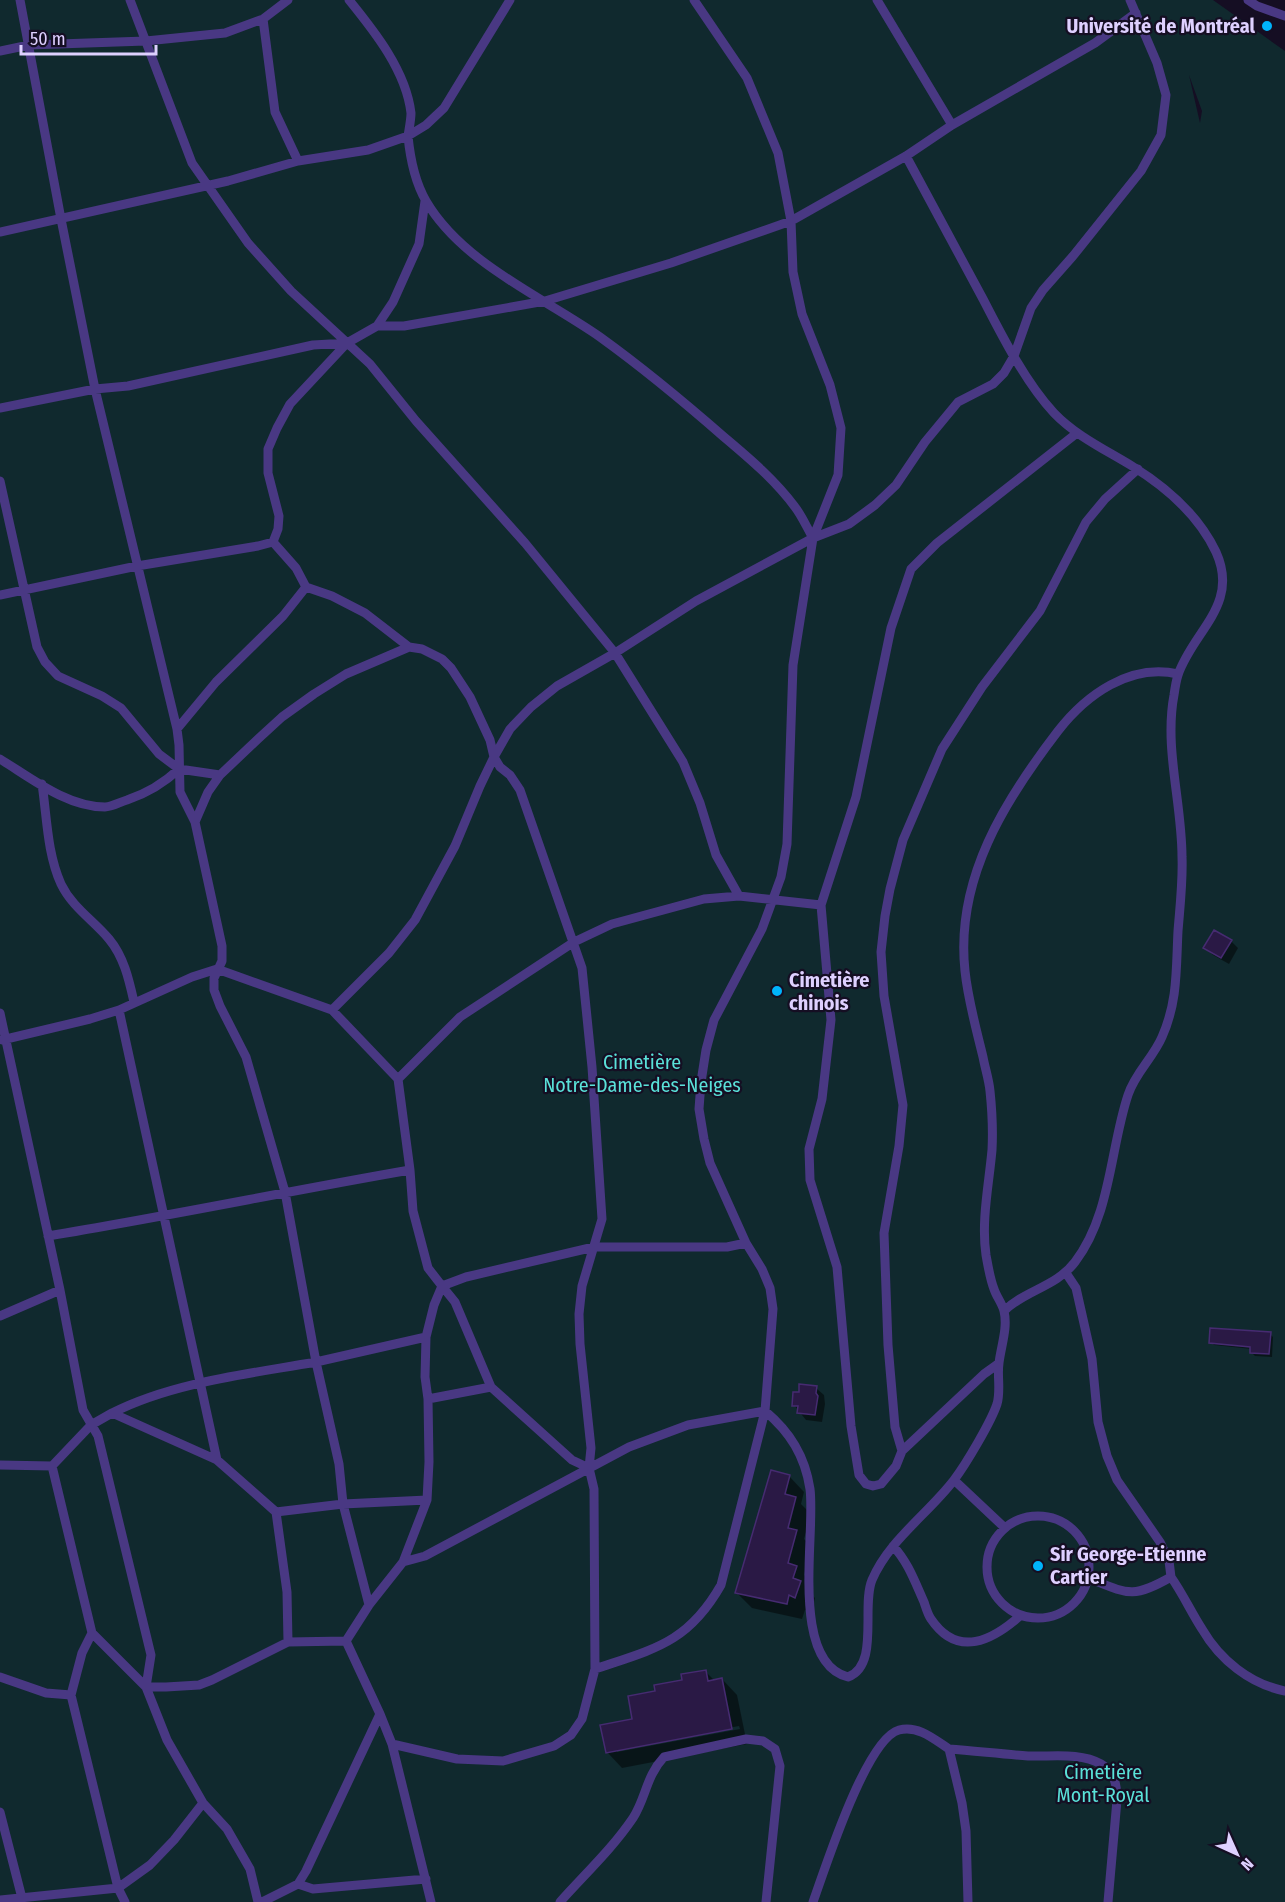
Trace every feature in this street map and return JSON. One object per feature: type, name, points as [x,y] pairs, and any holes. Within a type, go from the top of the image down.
[{"type":"lane","points":[[20,0],[96,389],[177,729],[180,792],[195,822],[222,946],[222,961],[214,978],[214,990],[246,1057],[285,1192],[316,1362],[339,1464],[343,1504],[369,1605]]},
{"type":"lane","points":[[130,0],[192,162],[207,186],[248,243],[291,291],[370,364],[416,421],[525,543],[615,653],[683,762],[700,803],[716,855],[739,896]]},
{"type":"lane","points":[[0,51],[29,45],[146,41],[225,33],[263,19],[288,0]]},
{"type":"lane","points":[[349,0],[385,45],[402,83],[411,114],[408,136],[410,158],[425,201],[452,234],[479,260],[600,338],[666,387],[758,466],[796,508],[813,538]]},
{"type":"lane","points":[[0,232],[207,186],[298,161],[368,150],[408,136],[426,125],[444,108],[510,0]]},
{"type":"lane","points":[[595,1669],[670,1642],[696,1622],[710,1605],[721,1585],[765,1411],[773,1309],[770,1288],[762,1269],[746,1243],[710,1163],[699,1109],[706,1050],[714,1020],[762,928],[781,878],[787,844],[793,665],[813,538],[838,475],[841,428],[830,386],[802,315],[793,272],[791,221],[778,153],[747,78],[694,0]]},
{"type":"lane","points":[[877,0],[952,125]]},
{"type":"lane","points":[[332,1010],[389,953],[416,920],[455,846],[494,757],[510,729],[531,707],[557,686],[615,653],[696,601],[813,538],[849,524],[875,505],[896,485],[925,442],[958,402],[993,384],[1004,373],[1014,356],[1031,308],[1043,290],[1141,171],[1161,135],[1166,95],[1157,63],[1130,0]]},
{"type":"lane","points":[[1248,0],[1257,6],[1285,16]]},
{"type":"lane","points":[[377,326],[404,326],[545,301],[671,263],[791,221],[906,156],[952,125],[1095,43],[1136,13]]},
{"type":"lane","points":[[263,19],[275,112],[298,161]]},
{"type":"lane","points":[[906,156],[1014,356],[1040,396],[1056,415],[1077,433],[1138,470],[1180,503],[1198,522],[1221,564],[1223,586],[1217,608],[1178,674],[1173,699],[1173,757],[1182,857],[1177,981],[1174,999],[1160,1041],[1135,1080],[1128,1096],[1105,1196],[1088,1242],[1066,1273],[1042,1289],[1012,1303],[1004,1311]]},
{"type":"lane","points":[[273,542],[278,529],[279,516],[268,473],[268,448],[290,404],[347,343],[377,326],[393,302],[419,244],[425,201]]},
{"type":"lane","points":[[0,408],[96,389],[128,386],[313,345],[347,343]]},
{"type":"lane","points":[[998,1364],[984,1374],[902,1451],[888,1478],[881,1484],[873,1486],[866,1484],[856,1467],[837,1267],[810,1180],[809,1149],[822,1099],[831,1020],[821,905],[856,797],[891,628],[911,569],[938,543],[1077,433]]},
{"type":"lane","points":[[902,1451],[895,1427],[888,1345],[884,1233],[899,1146],[903,1105],[884,996],[882,963],[885,916],[890,889],[903,840],[942,749],[982,687],[1040,611],[1086,522],[1105,499],[1138,470]]},
{"type":"lane","points":[[0,480],[36,647],[45,662],[58,676],[102,696],[121,708],[159,754],[178,769],[219,775]]},
{"type":"lane","points":[[0,595],[273,542]]},
{"type":"lane","points":[[273,542],[296,568],[306,587],[332,596],[365,613],[409,647],[422,649],[442,659],[451,668],[470,697],[490,740],[494,757],[500,768],[510,775],[520,790],[574,942],[582,968],[592,1067],[602,1219],[582,1286],[579,1314],[591,1448],[589,1468],[594,1489],[595,1669],[582,1719],[571,1735],[554,1746],[503,1761],[457,1759],[392,1743]]},
{"type":"lane","points":[[177,729],[216,682],[283,616],[306,587]]},
{"type":"lane","points":[[195,822],[208,792],[219,775],[282,717],[346,674],[409,647]]},
{"type":"lane","points":[[765,1411],[791,1436],[801,1458],[810,1489],[809,1615],[816,1644],[828,1663],[841,1675],[848,1677],[860,1669],[866,1654],[871,1583],[883,1560],[893,1546],[954,1480],[998,1402],[998,1364],[1004,1328],[1004,1311],[993,1288],[986,1252],[986,1217],[992,1146],[990,1089],[965,972],[963,943],[966,913],[974,879],[996,822],[1070,717],[1108,685],[1130,676],[1166,671],[1178,674]]},
{"type":"lane","points":[[0,759],[64,797],[83,804],[107,807],[142,795],[163,784],[178,769]]},
{"type":"lane","points":[[42,784],[52,859],[61,885],[78,910],[109,939],[121,958],[128,974],[134,1002]]},
{"type":"lane","points":[[398,1078],[460,1017],[574,942],[612,924],[704,899],[739,896],[821,905]]},
{"type":"lane","points":[[3,1040],[119,1010],[192,977],[217,969],[332,1010],[398,1078],[413,1211],[420,1243],[428,1268],[455,1302],[491,1387],[572,1460],[589,1468]]},
{"type":"lane","points":[[119,1010],[217,1460]]},
{"type":"lane","points":[[0,1013],[3,1040],[60,1290],[83,1410],[98,1436],[151,1655],[146,1686]]},
{"type":"lane","points":[[48,1236],[165,1217],[285,1192],[410,1170]]},
{"type":"lane","points":[[346,1641],[369,1605],[403,1562],[427,1500],[428,1400],[424,1377],[426,1338],[434,1305],[442,1286],[466,1277],[594,1247],[727,1247],[746,1243]]},
{"type":"lane","points":[[1066,1273],[1076,1288],[1092,1359],[1098,1422],[1107,1456],[1117,1480],[1160,1542],[1169,1561],[1172,1577],[1202,1630],[1228,1662],[1243,1674],[1257,1682],[1285,1691]]},
{"type":"lane","points":[[0,1316],[60,1290]]},
{"type":"lane","points":[[0,1466],[52,1466],[91,1425],[112,1413],[129,1405],[201,1383],[316,1362],[426,1338]]},
{"type":"lane","points":[[428,1400],[491,1387]]},
{"type":"lane","points":[[403,1562],[425,1556],[629,1447],[688,1425],[765,1411]]},
{"type":"lane","points":[[112,1413],[217,1460],[276,1512],[287,1592],[288,1642]]},
{"type":"lane","points":[[52,1466],[92,1634],[146,1686],[168,1740],[203,1803],[227,1829],[250,1869],[260,1902],[298,1884],[380,1714]]},
{"type":"lane","points":[[954,1480],[1005,1528]]},
{"type":"lane","points":[[276,1512],[343,1504],[427,1500]]},
{"type":"lane","points":[[1034,1516],[1049,1517],[1064,1523],[1076,1533],[1085,1546],[1089,1562],[1088,1578],[1081,1594],[1070,1606],[1055,1615],[1038,1618],[1021,1615],[1007,1608],[997,1597],[990,1584],[987,1569],[989,1554],[1005,1528],[1018,1520],[1034,1516]]},
{"type":"lane","points":[[893,1546],[904,1558],[931,1619],[946,1635],[960,1642],[981,1642],[1003,1631],[1021,1615]]},
{"type":"lane","points":[[1088,1578],[1121,1591],[1138,1593],[1172,1577]]},
{"type":"lane","points":[[92,1634],[82,1653],[71,1695],[118,1888],[125,1902]]},
{"type":"lane","points":[[146,1686],[166,1688],[199,1685],[288,1642],[346,1641]]},
{"type":"lane","points":[[346,1641],[392,1743],[431,1902]]},
{"type":"lane","points":[[0,1677],[46,1693],[71,1695]]},
{"type":"lane","points":[[813,1902],[848,1808],[867,1766],[884,1741],[897,1730],[916,1729],[949,1749],[1084,1758],[1102,1764],[1116,1784],[1117,1800],[1108,1902]]},
{"type":"lane","points":[[560,1902],[599,1861],[635,1815],[654,1767],[663,1756],[746,1739],[762,1741],[775,1749],[780,1766],[766,1902]]},
{"type":"lane","points":[[949,1749],[966,1831],[968,1902]]},
{"type":"lane","points":[[0,1900],[23,1900],[118,1888],[150,1864],[174,1840],[203,1803]]},
{"type":"lane","points":[[0,1812],[23,1900]]},
{"type":"lane","points":[[298,1884],[313,1889],[426,1880]]},
{"type":"green space","name":"Cimetière Notre-Dame-des-Neiges","points":[[0,0],[1213,0],[1285,51],[1285,1902],[0,1902]],"holes":[[[1189,75],[1202,111],[1200,123]]]},
{"type":"building","points":[[1214,930],[1232,940],[1221,958],[1203,948]]},
{"type":"building","points":[[1210,1328],[1271,1332],[1269,1354],[1250,1353],[1250,1347],[1209,1343]]},
{"type":"building","points":[[799,1384],[817,1386],[815,1415],[797,1413],[798,1406],[792,1406],[793,1392],[799,1392]]},
{"type":"building","points":[[771,1470],[790,1475],[785,1494],[796,1497],[788,1528],[797,1530],[788,1563],[797,1566],[793,1578],[801,1581],[795,1598],[789,1595],[787,1604],[735,1593]]},
{"type":"building","points":[[706,1670],[708,1681],[722,1678],[732,1729],[606,1753],[600,1725],[632,1719],[628,1696],[655,1691],[654,1685],[682,1680],[681,1674]]},
{"type":"place","name":"Université de Montréal","points":[[1267,26]]},
{"type":"place","name":"Cimetière chinois","points":[[777,991]]},
{"type":"place","name":"Sir George-Etienne Cartier","points":[[1038,1566]]},
{"type":"park label","name":"Cimetière Mont-Royal","points":[[1103,1784]]}]
